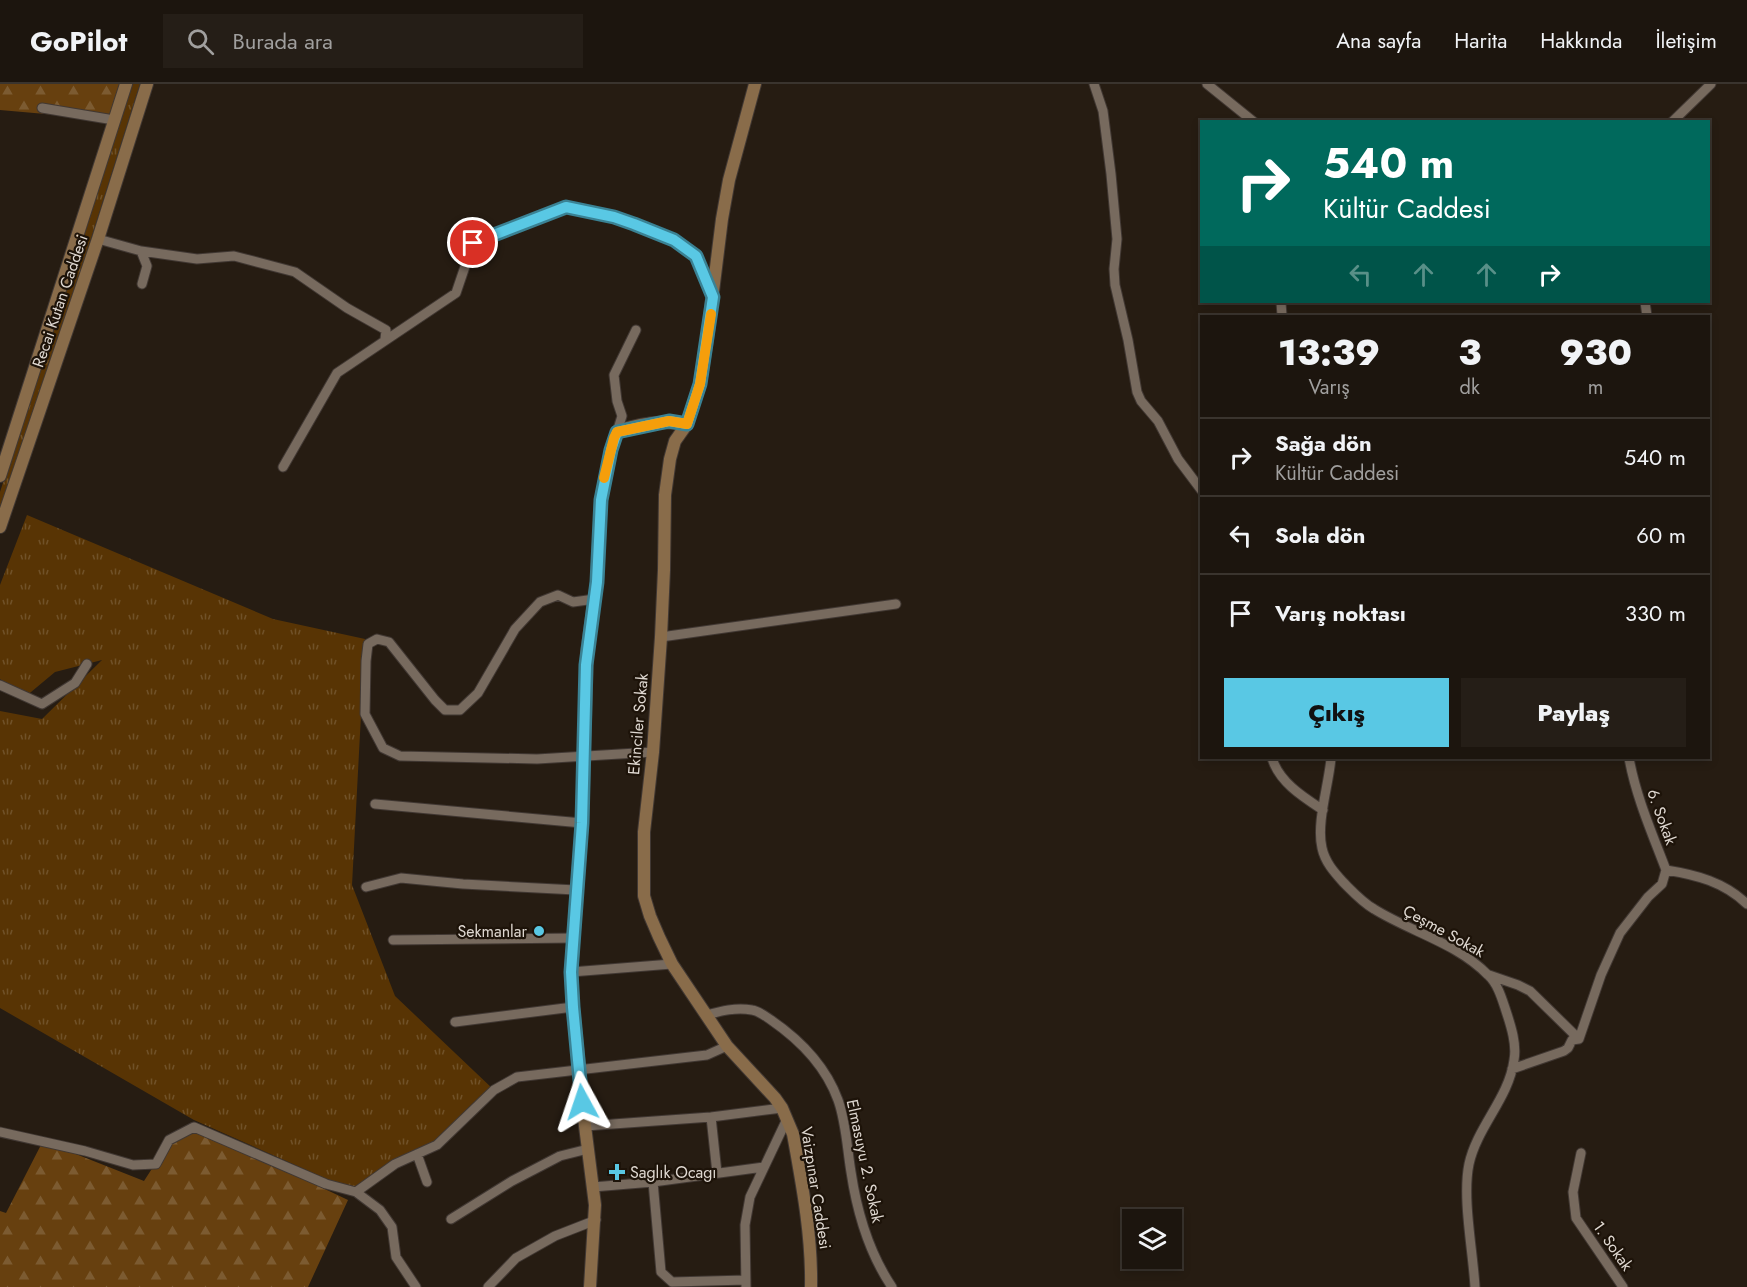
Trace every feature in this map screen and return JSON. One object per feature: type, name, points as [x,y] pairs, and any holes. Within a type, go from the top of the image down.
[{"type":"street","name":"Recai Kutan Caddesi","points":[[0,476],[126,84]]},
{"type":"street","name":"Recai Kutan Caddesi","points":[[0,527],[99,239],[147,84]]},
{"type":"street","name":"Ekinciler Sokak","points":[[706,1015],[672,964],[644,896],[644,832],[661,637],[665,495],[675,441],[687,424],[700,384],[729,180],[755,84]]},
{"type":"street","points":[[1094,84],[1103,111],[1111,174],[1117,239],[1115,285],[1137,392],[1158,421],[1178,459],[1200,488]]},
{"type":"street","points":[[1207,84],[1252,120]]},
{"type":"street","points":[[1674,120],[1711,84]]},
{"type":"street","points":[[42,108],[114,120]]},
{"type":"street","points":[[282,467],[337,373],[456,293],[473,243],[566,207],[614,217],[674,240],[696,256],[713,297]]},
{"type":"street","points":[[99,239],[141,251],[197,259],[234,256],[295,272],[347,308],[386,330],[385,339]]},
{"type":"street","points":[[141,251],[147,266],[142,284]]},
{"type":"street","points":[[590,1287],[596,1220],[571,972],[582,823],[587,652],[595,599],[601,500],[611,450],[622,416],[616,401],[614,375],[636,330]]},
{"type":"street","points":[[617,432],[669,421],[687,424]]},
{"type":"street","points":[[595,599],[573,602],[558,595],[540,602],[514,629],[478,693],[460,710],[445,710],[389,642],[377,639],[368,644],[365,714],[383,748],[400,756],[537,759],[652,752]]},
{"type":"street","points":[[661,637],[896,604]]},
{"type":"street","points":[[0,685],[42,705],[75,683],[87,664]]},
{"type":"street","points":[[1272,759],[1289,784],[1323,810]]},
{"type":"street","name":"Çeşme Sokak","points":[[1331,759],[1323,810],[1321,845],[1325,858],[1334,873],[1372,908],[1459,953],[1489,975],[1501,996],[1512,1033],[1515,1049],[1512,1069],[1502,1095],[1473,1149],[1468,1173],[1468,1206],[1475,1287]]},
{"type":"street","name":"6. Sokak","points":[[1629,759],[1635,787],[1666,870],[1708,879],[1720,884],[1747,904]]},
{"type":"street","points":[[375,804],[582,823]]},
{"type":"street","points":[[1579,1039],[1601,975],[1620,933],[1648,897],[1662,884],[1666,870]]},
{"type":"street","points":[[366,887],[401,878],[576,890]]},
{"type":"street","points":[[393,940],[575,938]]},
{"type":"street","points":[[571,972],[672,964]]},
{"type":"street","points":[[1489,975],[1518,985],[1530,992],[1579,1039]]},
{"type":"street","points":[[455,1022],[573,1007]]},
{"type":"street","name":"Elmasuyu 2. Sokak","points":[[706,1015],[726,1010],[753,1010],[790,1034],[826,1075],[840,1109],[861,1222],[892,1287]]},
{"type":"street","name":"Vaizpınar Caddesi","points":[[706,1015],[727,1046],[775,1098],[793,1134],[809,1229],[811,1287]]},
{"type":"street","points":[[1512,1069],[1553,1056],[1568,1048],[1572,1040],[1579,1039]]},
{"type":"street","points":[[356,1192],[395,1164],[437,1145],[494,1089],[517,1077],[707,1055],[727,1046]]},
{"type":"street","points":[[585,1126],[785,1114],[750,1197],[745,1225],[746,1283],[672,1282],[661,1272],[653,1182]]},
{"type":"street","points":[[711,1118],[717,1173]]},
{"type":"street","points":[[0,1132],[85,1151],[133,1165],[156,1164],[169,1140],[194,1126],[327,1184],[356,1192],[380,1210],[393,1227],[396,1257],[416,1287]]},
{"type":"street","points":[[451,1219],[512,1180],[560,1156],[588,1149]]},
{"type":"street","name":"1. Sokak","points":[[1581,1153],[1573,1192],[1576,1218],[1623,1287]]},
{"type":"street","points":[[417,1154],[427,1182]]},
{"type":"street","points":[[593,1187],[653,1182],[764,1167]]},
{"type":"street","points":[[488,1287],[516,1258],[555,1236],[596,1220]]},
{"type":"green space","points":[[0,84],[126,84],[114,120],[0,110]]},
{"type":"green space","points":[[132,84],[140,84],[70,305],[0,514],[0,492]]},
{"type":"green space","points":[[27,515],[273,619],[365,639],[352,885],[395,996],[494,1090],[437,1145],[356,1192],[194,1120],[0,1008],[0,711],[42,719],[102,660],[55,672],[25,697],[0,679],[0,585]]},
{"type":"green space","points":[[194,1127],[348,1200],[308,1287],[0,1287],[0,1211],[6,1213],[43,1141],[144,1181],[164,1150]]},
{"type":"slow traffic","points":[[604,478],[617,432],[669,421],[687,424],[700,384],[711,314]]},
{"type":"place","name":"Sekmanlar","points":[[539,931]]},
{"type":"place","name":"Saglık Ocagı","points":[[617,1172]]},
{"type":"route","points":[[473,243],[566,207],[614,217],[674,240],[696,256],[713,297],[700,384],[687,424],[669,421],[617,432],[605,473],[598,527],[597,582],[587,652],[582,823],[571,972],[582,1102]]}]
